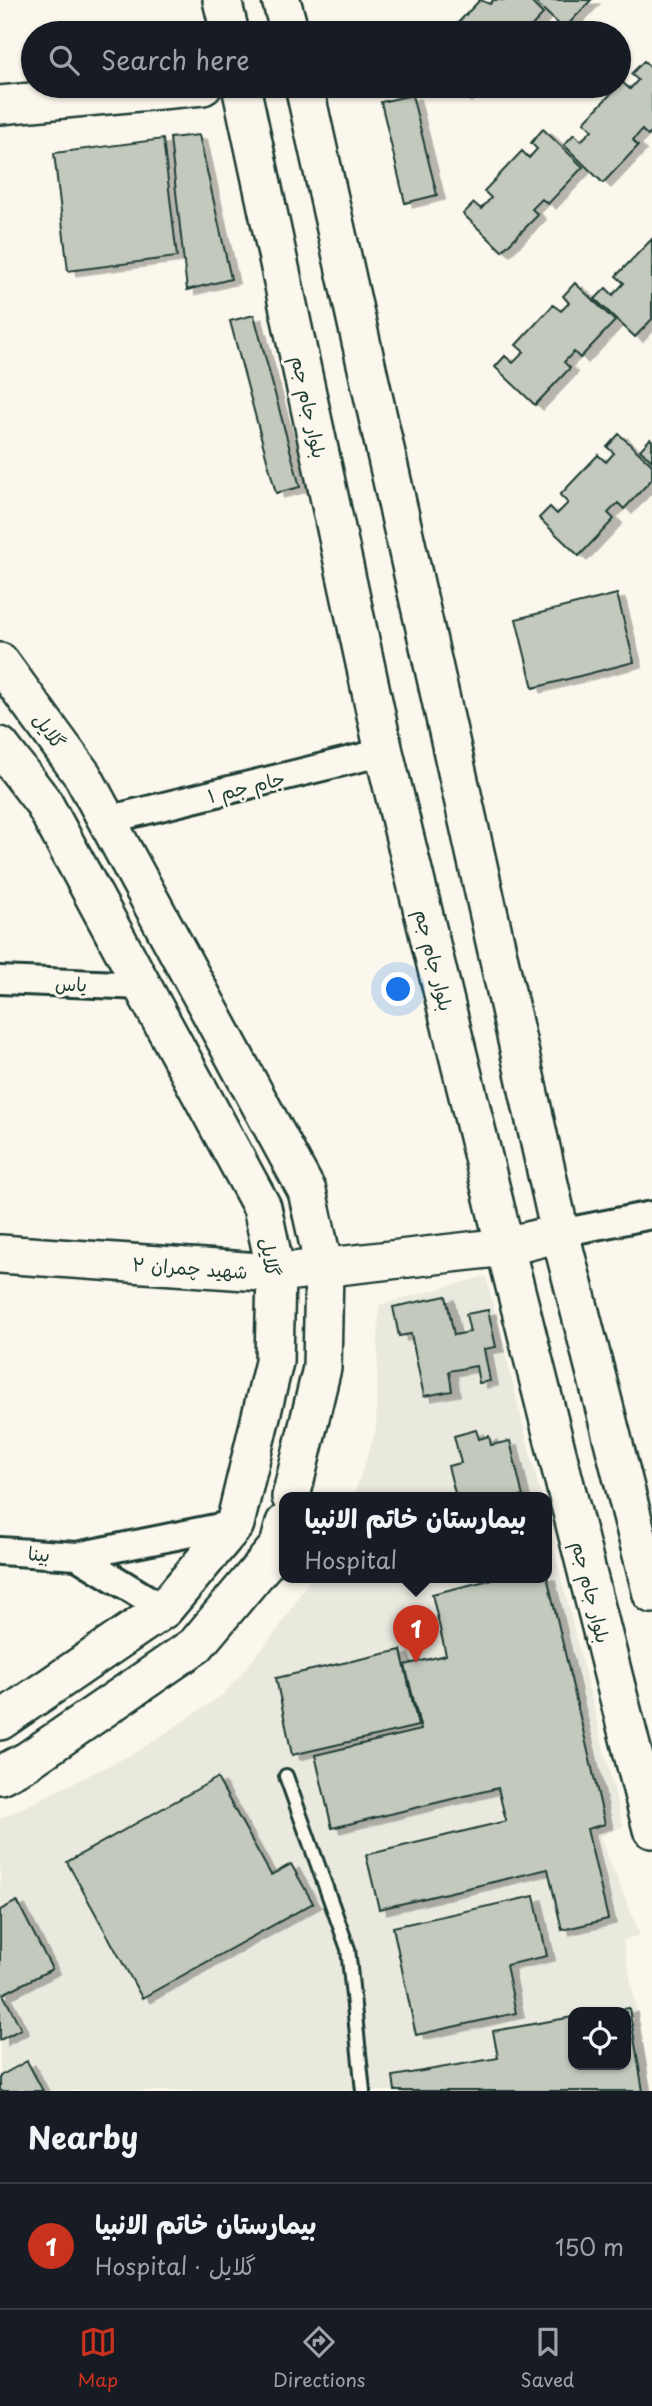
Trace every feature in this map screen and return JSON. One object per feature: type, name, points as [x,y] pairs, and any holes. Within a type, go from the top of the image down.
[{"type":"main road","points":[[222,0],[226,21]]},
{"type":"main road","points":[[281,0],[287,21]]},
{"type":"main road","points":[[0,105],[75,98]]},
{"type":"main road","name":"بلوار جام جم","points":[[244,98],[384,752],[505,1247],[652,1829]]},
{"type":"main road","points":[[307,98],[560,1233],[652,1594]]},
{"type":"main road","name":"گلایل","points":[[0,662],[83,776],[307,1191],[324,1268],[322,1368],[292,1492]]},
{"type":"main road","name":"گلایل","points":[[0,746],[43,802],[262,1207],[276,1273],[274,1362],[236,1524],[164,1609],[0,1721]]},
{"type":"main road","name":"شهید چمران ۲","points":[[0,1254],[276,1273],[505,1247],[560,1233]]},
{"type":"main road","points":[[0,1775],[27,1761],[196,1645],[279,1546]]},
{"type":"street","name":"جام جم ۱","points":[[107,820],[384,752]]},
{"type":"street","name":"یاس","points":[[0,980],[143,986]]},
{"type":"street","points":[[560,1233],[652,1214]]},
{"type":"street","points":[[77,1556],[236,1524]]},
{"type":"street","name":"بینا","points":[[0,1551],[77,1556]]},
{"type":"street","points":[[77,1556],[164,1609]]},
{"type":"lane","points":[[286,1776],[348,1950],[363,2091]]},
{"type":"shaded area","points":[[486,1276],[540,1492],[355,1492],[376,1430],[379,1305]]},
{"type":"shaded area","points":[[552,1541],[623,1826],[600,1837],[640,1935],[623,1940],[652,2091],[0,2091],[0,1819],[140,1750],[224,1694],[276,1632],[307,1583],[552,1583]]},
{"type":"building","points":[[480,0],[490,4],[493,0],[529,0],[543,14],[536,21],[460,21]]},
{"type":"building","points":[[533,0],[591,0],[571,21],[555,21]]},
{"type":"building","points":[[644,61],[652,69],[652,132],[648,136],[642,130],[633,140],[638,146],[603,183],[564,145],[574,134],[581,141],[592,130],[584,122],[607,98],[631,98],[631,88],[638,80],[631,74]]},
{"type":"building","points":[[413,98],[437,195],[405,203],[381,102]]},
{"type":"building","points":[[543,129],[583,167],[548,204],[542,199],[532,209],[538,215],[502,251],[463,214],[474,203],[481,209],[491,198],[484,191],[522,151],[529,158],[537,149],[531,143]]},
{"type":"building","points":[[199,135],[231,279],[187,290],[170,138]]},
{"type":"building","points":[[163,139],[177,257],[68,271],[54,153]]},
{"type":"building","points":[[652,239],[652,319],[635,337],[595,299],[606,288],[613,295],[624,283],[616,276]]},
{"type":"building","points":[[575,283],[615,321],[580,358],[574,352],[564,362],[570,368],[535,405],[495,367],[505,356],[513,363],[524,352],[516,345],[553,305],[561,311],[569,303],[563,296]]},
{"type":"building","points":[[254,315],[300,487],[276,493],[230,321]]},
{"type":"building","points":[[619,434],[652,465],[652,479],[624,509],[618,503],[608,513],[614,519],[579,556],[539,518],[550,507],[557,514],[568,503],[560,495],[598,455],[606,462],[614,453],[607,447]]},
{"type":"building","points":[[652,440],[652,461],[640,450]]},
{"type":"building","points":[[617,594],[634,662],[533,688],[516,619]]},
{"type":"building","points":[[446,1296],[454,1335],[470,1332],[466,1314],[488,1310],[496,1347],[484,1349],[490,1381],[479,1383],[476,1366],[449,1371],[452,1391],[424,1396],[411,1334],[399,1336],[393,1307]]},
{"type":"building","points":[[476,1430],[479,1439],[489,1436],[491,1445],[510,1441],[522,1492],[455,1492],[448,1466],[461,1463],[454,1436]]},
{"type":"building","points":[[477,1583],[549,1583],[605,1824],[587,1829],[608,1919],[562,1930],[548,1869],[379,1909],[366,1855],[506,1821],[498,1788],[332,1828],[315,1755],[421,1730],[405,1665],[446,1655],[432,1594]]},
{"type":"building","points":[[401,1650],[418,1726],[292,1755],[276,1678]]},
{"type":"building","points":[[217,1778],[271,1875],[291,1864],[313,1903],[142,1998],[67,1862]]},
{"type":"building","points":[[534,1896],[547,1956],[506,1965],[516,2013],[416,2035],[393,1927]]},
{"type":"building","points":[[17,1901],[52,1969],[3,1994],[21,2029],[0,2040],[0,1910]]},
{"type":"building","points":[[568,2018],[568,2070],[631,2070],[631,2020],[643,2091],[395,2091],[393,2076],[498,2058],[493,2031]]},
{"type":"building","points":[[27,2061],[43,2091],[0,2091],[0,2076]]},
{"type":"place","name":"بیمارستان خاتم الانبیا","points":[[416,1663]]}]
